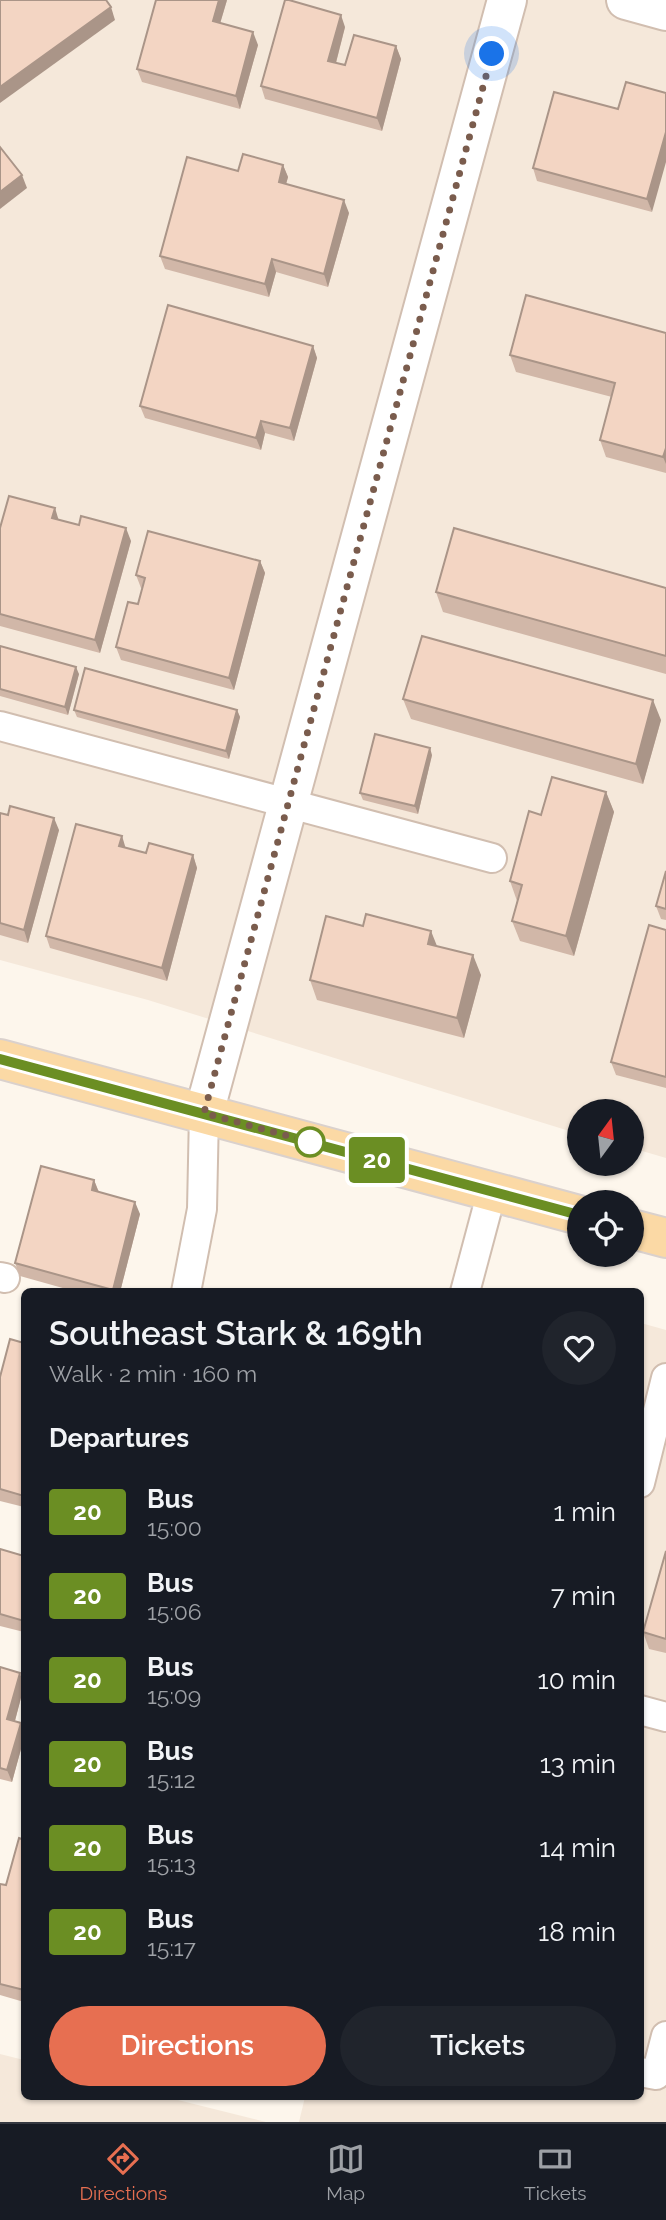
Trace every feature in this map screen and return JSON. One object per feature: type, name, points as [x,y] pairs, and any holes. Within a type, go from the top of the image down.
[{"type":"main road","points":[[0,1059],[567,1212]]},
{"type":"main road","points":[[644,1232],[666,1238]]},
{"type":"street","points":[[204,1113],[507,0]]},
{"type":"street","points":[[626,0],[666,11]]},
{"type":"lane","points":[[0,726],[492,858]]},
{"type":"lane","points":[[187,1288],[202,1209],[204,1113]]},
{"type":"lane","points":[[466,1288],[492,1191]]},
{"type":"lane","points":[[644,1467],[666,1378]]},
{"type":"lane","points":[[644,1711],[666,1717]]},
{"type":"lane","points":[[644,2072],[656,2075],[666,2036]]},
{"type":"shaded area","points":[[0,0],[666,0],[666,1158],[644,1152],[644,1099],[567,1099],[567,1130],[148,1000],[0,960]]},
{"type":"shaded area","points":[[644,1324],[666,1330],[666,2122],[299,2122],[304,2100],[644,2100]]},
{"type":"shaded area","points":[[0,2054],[21,2059],[21,2100],[178,2100],[266,2122],[0,2122]]},
{"type":"building","points":[[0,0],[106,0],[111,7],[0,87]]},
{"type":"building","points":[[156,0],[219,0],[213,21],[253,32],[236,96],[137,69]]},
{"type":"building","points":[[285,0],[341,15],[328,61],[345,65],[354,35],[396,46],[377,118],[261,86]]},
{"type":"building","points":[[626,82],[666,93],[666,132],[647,199],[533,168],[554,92],[618,109]]},
{"type":"building","points":[[0,147],[22,175],[0,192]]},
{"type":"building","points":[[243,154],[283,165],[279,182],[344,200],[324,274],[272,259],[265,284],[160,256],[187,157],[238,171]]},
{"type":"building","points":[[526,295],[666,333],[666,448],[663,457],[600,440],[615,383],[510,355]]},
{"type":"building","points":[[168,305],[313,346],[290,428],[261,421],[256,438],[140,406]]},
{"type":"building","points":[[9,496],[55,508],[52,518],[79,525],[81,516],[126,528],[95,640],[0,614],[0,528]]},
{"type":"building","points":[[454,528],[666,588],[666,656],[436,592]]},
{"type":"building","points":[[148,531],[260,561],[229,678],[116,647],[128,602],[138,604],[145,578],[136,575]]},
{"type":"building","points":[[422,636],[653,700],[636,764],[403,699]]},
{"type":"building","points":[[0,646],[76,667],[65,707],[0,689]]},
{"type":"building","points":[[85,668],[237,710],[226,751],[74,710]]},
{"type":"building","points":[[375,734],[430,748],[415,806],[360,793]]},
{"type":"building","points":[[552,777],[606,792],[566,936],[512,921],[522,885],[510,881],[529,811],[541,815]]},
{"type":"building","points":[[10,806],[54,818],[24,930],[0,923],[0,813],[8,815]]},
{"type":"building","points":[[76,824],[122,836],[119,846],[146,853],[149,843],[193,855],[162,968],[46,936]]},
{"type":"building","points":[[666,871],[666,909],[656,906]]},
{"type":"building","points":[[366,914],[431,931],[428,944],[473,955],[457,1018],[310,980],[326,916],[363,926]]},
{"type":"building","points":[[649,925],[666,930],[666,1077],[611,1062]]},
{"type":"building","points":[[41,1166],[94,1180],[92,1190],[135,1202],[114,1288],[15,1263]]},
{"type":"building","points":[[10,1339],[21,1342],[21,1495],[0,1489],[0,1377]]},
{"type":"building","points":[[0,1549],[21,1555],[21,1620],[0,1614]]},
{"type":"building","points":[[666,1551],[666,1639],[644,1632]]},
{"type":"building","points":[[0,1667],[20,1673],[7,1719],[21,1723],[7,1770],[0,1768]]},
{"type":"building","points":[[19,1838],[21,1989],[0,1984],[0,1884],[6,1885]]},
{"type":"bus line","name":"20","points":[[0,1059],[567,1212]]},
{"type":"route","points":[[310,1142],[204,1113],[492,54]]}]
